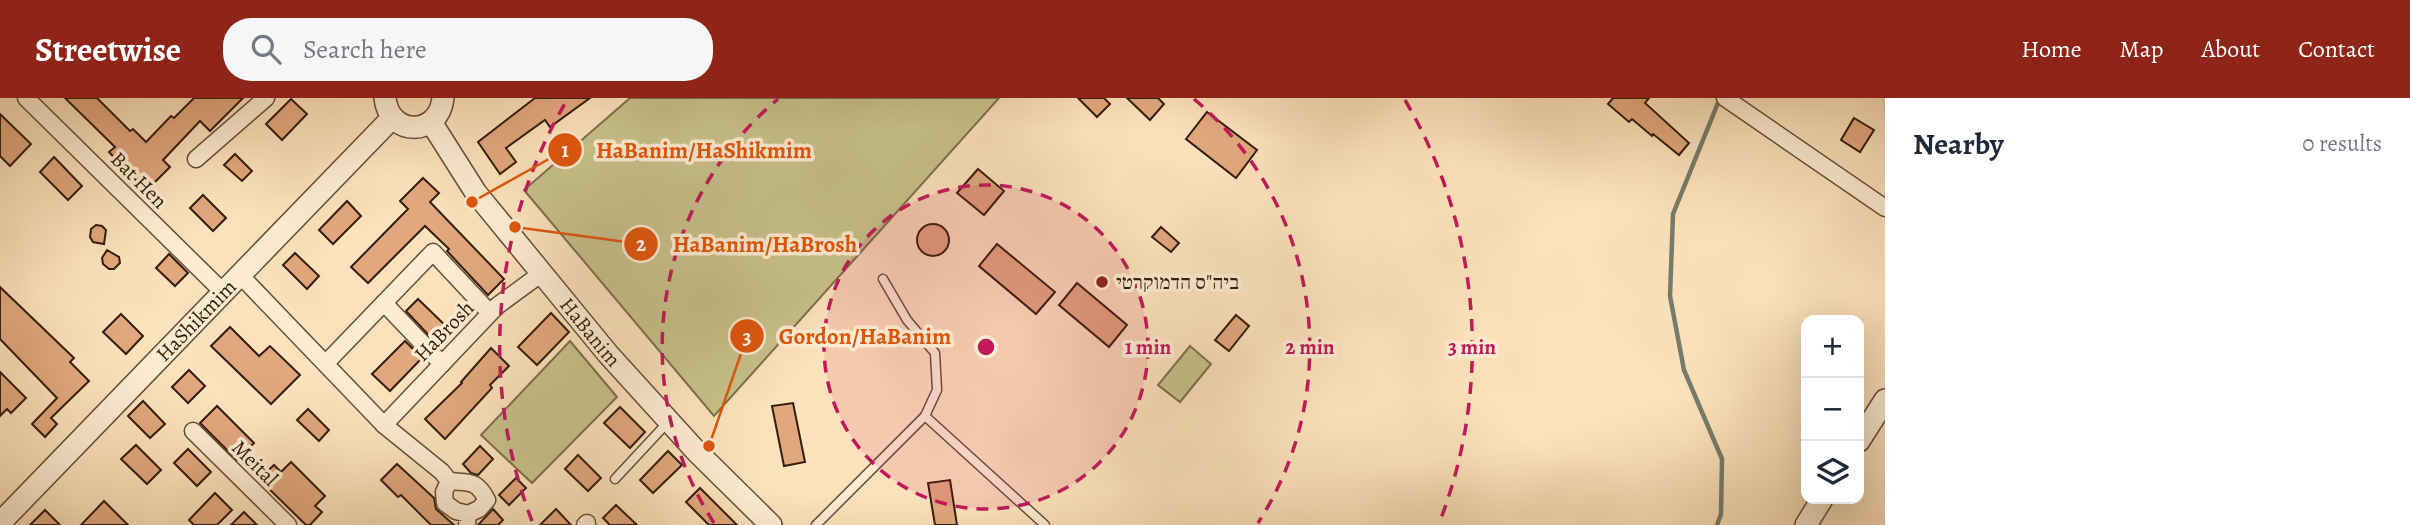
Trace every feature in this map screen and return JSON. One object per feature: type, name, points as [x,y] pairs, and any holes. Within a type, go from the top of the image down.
[{"type":"street","name":"Bat Hen","points":[[26,98],[222,291]]},
{"type":"street","points":[[196,159],[267,98]]},
{"type":"street","points":[[389,108],[399,124],[415,128],[431,122],[442,108],[443,98]]},
{"type":"street","points":[[1730,102],[1885,208]]},
{"type":"street","name":"HaShikmim","points":[[0,523],[240,275],[389,108]]},
{"type":"street","name":"HaBanim","points":[[431,122],[476,192],[608,354],[745,502],[771,525]]},
{"type":"street","points":[[326,363],[433,252],[490,313]]},
{"type":"street","name":"HaBrosh","points":[[384,425],[490,313],[542,273]]},
{"type":"street","points":[[240,275],[384,425],[442,472],[449,481],[471,482],[482,490],[487,500],[467,520],[445,503],[444,492],[449,481]]},
{"type":"street","points":[[384,303],[442,364]]},
{"type":"street","points":[[1864,433],[1885,400]]},
{"type":"street","name":"Meital","points":[[192,431],[288,525]]},
{"type":"street","points":[[1806,525],[1819,504]]},
{"type":"lane","points":[[817,525],[925,416],[937,390],[935,353],[907,320],[883,279]]},
{"type":"lane","points":[[925,416],[1045,525]]},
{"type":"lane","points":[[615,479],[669,422]]},
{"type":"shaded area","points":[[630,98],[999,98],[714,416],[524,190]]},
{"type":"shaded area","points":[[570,341],[617,397],[532,483],[481,435]]},
{"type":"shaded area","points":[[1190,346],[1211,364],[1180,402],[1158,385]]},
{"type":"building","points":[[65,98],[97,98],[130,131],[133,129],[146,142],[171,116],[174,118],[194,98],[243,98],[210,131],[200,121],[163,160],[170,167],[146,191],[109,152],[115,147]]},
{"type":"building","points":[[535,98],[590,98],[550,127],[545,120],[506,148],[516,162],[500,174],[478,142]]},
{"type":"building","points":[[1078,98],[1104,98],[1110,104],[1097,117]]},
{"type":"building","points":[[1127,98],[1158,98],[1164,104],[1150,120]]},
{"type":"building","points":[[1613,98],[1649,98],[1645,103],[1689,143],[1679,155],[1632,119],[1629,122],[1608,104]]},
{"type":"building","points":[[291,99],[307,114],[282,140],[266,124]]},
{"type":"building","points":[[1207,112],[1257,150],[1236,178],[1186,139]]},
{"type":"building","points":[[0,114],[31,144],[10,166],[0,156]]},
{"type":"building","points":[[1854,118],[1874,130],[1860,152],[1841,140]]},
{"type":"building","points":[[235,154],[252,171],[242,181],[224,165]]},
{"type":"building","points":[[54,157],[82,186],[68,200],[40,172]]},
{"type":"building","points":[[978,169],[1004,191],[984,215],[957,193]]},
{"type":"building","points":[[423,178],[439,193],[430,202],[504,279],[488,295],[447,251],[449,249],[425,226],[368,283],[351,267],[408,209],[400,201]]},
{"type":"building","points":[[203,195],[226,218],[213,231],[190,208]]},
{"type":"building","points":[[347,201],[361,216],[333,244],[319,230]]},
{"type":"building","points":[[933,224],[944,229],[949,240],[944,251],[933,256],[922,251],[917,240],[922,229]]},
{"type":"building","points":[[96,225],[106,230],[104,244],[93,242],[90,237],[91,229]]},
{"type":"building","points":[[1161,227],[1179,243],[1171,252],[1152,237]]},
{"type":"building","points":[[997,244],[1055,292],[1036,314],[979,266]]},
{"type":"building","points":[[107,250],[119,257],[120,263],[114,269],[103,264],[102,258]]},
{"type":"building","points":[[295,253],[319,276],[307,289],[283,265]]},
{"type":"building","points":[[169,254],[188,273],[175,286],[156,268]]},
{"type":"building","points":[[1077,283],[1127,325],[1109,347],[1059,305]]},
{"type":"building","points":[[0,287],[74,358],[70,362],[89,381],[51,418],[57,424],[45,437],[32,424],[57,398],[0,339]]},
{"type":"building","points":[[418,299],[450,330],[437,344],[406,311]]},
{"type":"building","points":[[551,313],[569,332],[537,365],[518,347]]},
{"type":"building","points":[[121,314],[143,336],[126,354],[103,332]]},
{"type":"building","points":[[1236,315],[1249,326],[1229,351],[1215,340]]},
{"type":"building","points":[[230,327],[259,356],[270,346],[300,375],[271,404],[211,346]]},
{"type":"building","points":[[405,341],[422,358],[390,391],[372,374]]},
{"type":"building","points":[[491,348],[509,366],[445,439],[425,419],[462,383]]},
{"type":"building","points":[[189,370],[205,386],[188,403],[172,387]]},
{"type":"building","points":[[0,372],[26,398],[11,413],[7,409],[0,416]]},
{"type":"building","points":[[143,401],[165,424],[150,438],[128,416]]},
{"type":"building","points":[[793,403],[805,462],[784,466],[772,406]]},
{"type":"building","points":[[217,406],[254,443],[237,460],[200,423]]},
{"type":"building","points":[[620,407],[645,432],[630,448],[604,423]]},
{"type":"building","points":[[308,409],[329,430],[319,441],[297,420]]},
{"type":"building","points":[[136,445],[161,470],[147,484],[121,459]]},
{"type":"building","points":[[480,446],[493,459],[478,475],[471,473],[463,464]]},
{"type":"building","points":[[188,449],[211,472],[197,486],[174,463]]},
{"type":"building","points":[[668,451],[682,465],[653,493],[640,480]]},
{"type":"building","points":[[578,455],[601,478],[588,491],[565,469]]},
{"type":"building","points":[[291,462],[325,496],[315,506],[322,512],[310,525],[306,525],[259,479],[274,465],[281,472]]},
{"type":"building","points":[[397,464],[434,498],[436,509],[454,525],[431,525],[401,495],[398,497],[381,480]]},
{"type":"building","points":[[516,478],[526,488],[509,505],[499,495]]},
{"type":"building","points":[[950,480],[957,525],[935,525],[928,483]]},
{"type":"building","points":[[700,488],[737,525],[709,525],[686,502]]},
{"type":"building","points":[[215,493],[232,510],[217,525],[194,525],[189,520]]},
{"type":"building","points":[[104,501],[128,525],[81,525]]},
{"type":"building","points":[[616,505],[637,525],[610,525],[603,518]]},
{"type":"building","points":[[493,509],[503,520],[498,525],[478,525]]},
{"type":"building","points":[[556,509],[571,525],[540,525]]},
{"type":"building","points":[[45,510],[60,525],[30,525]]},
{"type":"building","points":[[244,512],[257,525],[231,525]]},
{"type":"waterway","points":[[1717,525],[1721,514],[1722,459],[1684,370],[1670,296],[1673,214],[1720,98]]},
{"type":"place","name":"HaBanim/HaShikmim","points":[[472,202]]},
{"type":"place","name":"HaBanim/HaBrosh","points":[[515,227]]},
{"type":"place","name":"ביה\"ס הדמוקרטי","points":[[1102,282]]},
{"type":"place","name":"Gordon/HaBanim","points":[[709,446]]}]
